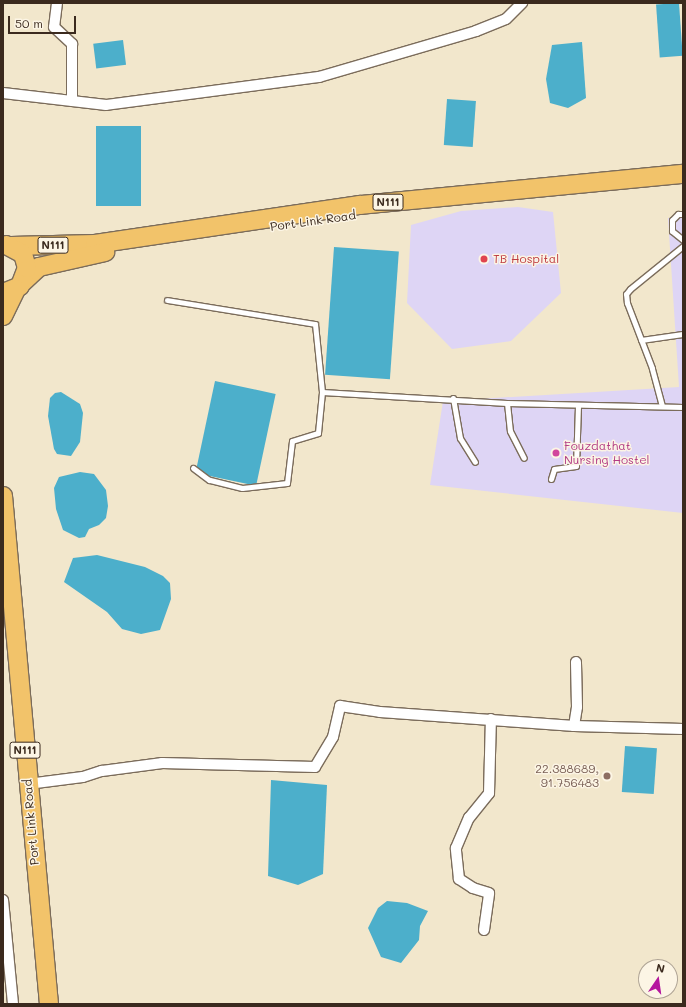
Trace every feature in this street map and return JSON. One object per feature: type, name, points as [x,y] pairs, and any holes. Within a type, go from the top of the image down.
[{"type":"highway","name":"Port Link Road","points":[[7,245],[95,244],[360,205],[683,174]]},
{"type":"highway","name":"Port Link Road","points":[[3,316],[14,288],[39,267],[96,253],[361,214],[683,187]]},
{"type":"highway","name":"N111","points":[[7,245],[18,249],[26,261],[26,275],[14,288]]},
{"type":"highway","name":"Port Link Road","points":[[3,496],[49,1004]]},
{"type":"street","points":[[57,3],[54,27],[72,44],[72,101]]},
{"type":"street","points":[[3,93],[106,105],[140,102],[319,77],[506,20],[522,3]]},
{"type":"street","points":[[574,726],[577,707],[576,662]]},
{"type":"street","points":[[28,784],[83,778],[102,770],[162,763],[315,767],[333,737],[340,706],[380,712],[574,726],[683,729]]},
{"type":"street","points":[[484,930],[490,893],[473,888],[459,879],[456,848],[469,818],[488,793],[491,720]]},
{"type":"street","points":[[3,900],[13,1004]]},
{"type":"lane","points":[[683,214],[678,214],[672,220],[672,231],[683,240]]},
{"type":"lane","points":[[662,406],[641,340],[627,303],[626,294],[630,289],[683,246]]},
{"type":"lane","points":[[167,300],[315,324],[322,392],[318,433],[292,441],[287,483],[242,488],[209,480],[193,468]]},
{"type":"lane","points":[[641,340],[683,334]]},
{"type":"lane","points":[[322,392],[453,398],[507,403],[683,407]]},
{"type":"lane","points":[[453,398],[460,438],[476,462]]},
{"type":"lane","points":[[507,403],[510,431],[524,458]]},
{"type":"lane","points":[[551,480],[554,469],[576,466],[578,405]]},
{"type":"shaded area","name":"TB Hospital","points":[[518,207],[553,212],[561,293],[511,341],[452,349],[407,303],[411,225],[461,211]]},
{"type":"shaded area","points":[[683,217],[683,513],[430,485],[443,401],[679,387],[668,218]]},
{"type":"water","points":[[679,3],[683,56],[660,57],[656,5]]},
{"type":"water","points":[[123,40],[126,65],[96,68],[93,44]]},
{"type":"water","points":[[582,42],[586,98],[568,108],[550,103],[546,79],[552,45]]},
{"type":"water","points":[[447,99],[476,101],[473,147],[444,145]]},
{"type":"water","points":[[96,126],[141,126],[141,206],[96,206]]},
{"type":"water","points":[[334,247],[399,252],[390,379],[325,375]]},
{"type":"water","points":[[215,381],[276,394],[256,486],[195,473]]},
{"type":"water","points":[[61,392],[80,404],[83,413],[80,442],[71,456],[57,454],[54,449],[48,416],[50,398],[55,393]]},
{"type":"water","points":[[80,472],[94,474],[106,490],[108,506],[106,518],[99,525],[89,529],[85,537],[79,538],[63,530],[56,509],[54,488],[59,477]]},
{"type":"water","points":[[97,555],[145,567],[163,576],[170,583],[171,599],[160,630],[141,634],[122,629],[107,612],[64,582],[73,558]]},
{"type":"water","points":[[625,746],[657,748],[654,794],[622,792]]},
{"type":"water","points":[[271,780],[327,785],[323,874],[298,885],[268,876]]},
{"type":"water","points":[[387,901],[407,903],[428,911],[420,926],[419,940],[401,963],[381,957],[368,928],[378,908]]},
{"type":"place","name":"TB Hospital","points":[[484,259]]},
{"type":"place","name":"Fouzdathat Nursing Hostel","points":[[556,453]]},
{"type":"place","name":"22.388689, 91.756483","points":[[607,776]]}]
